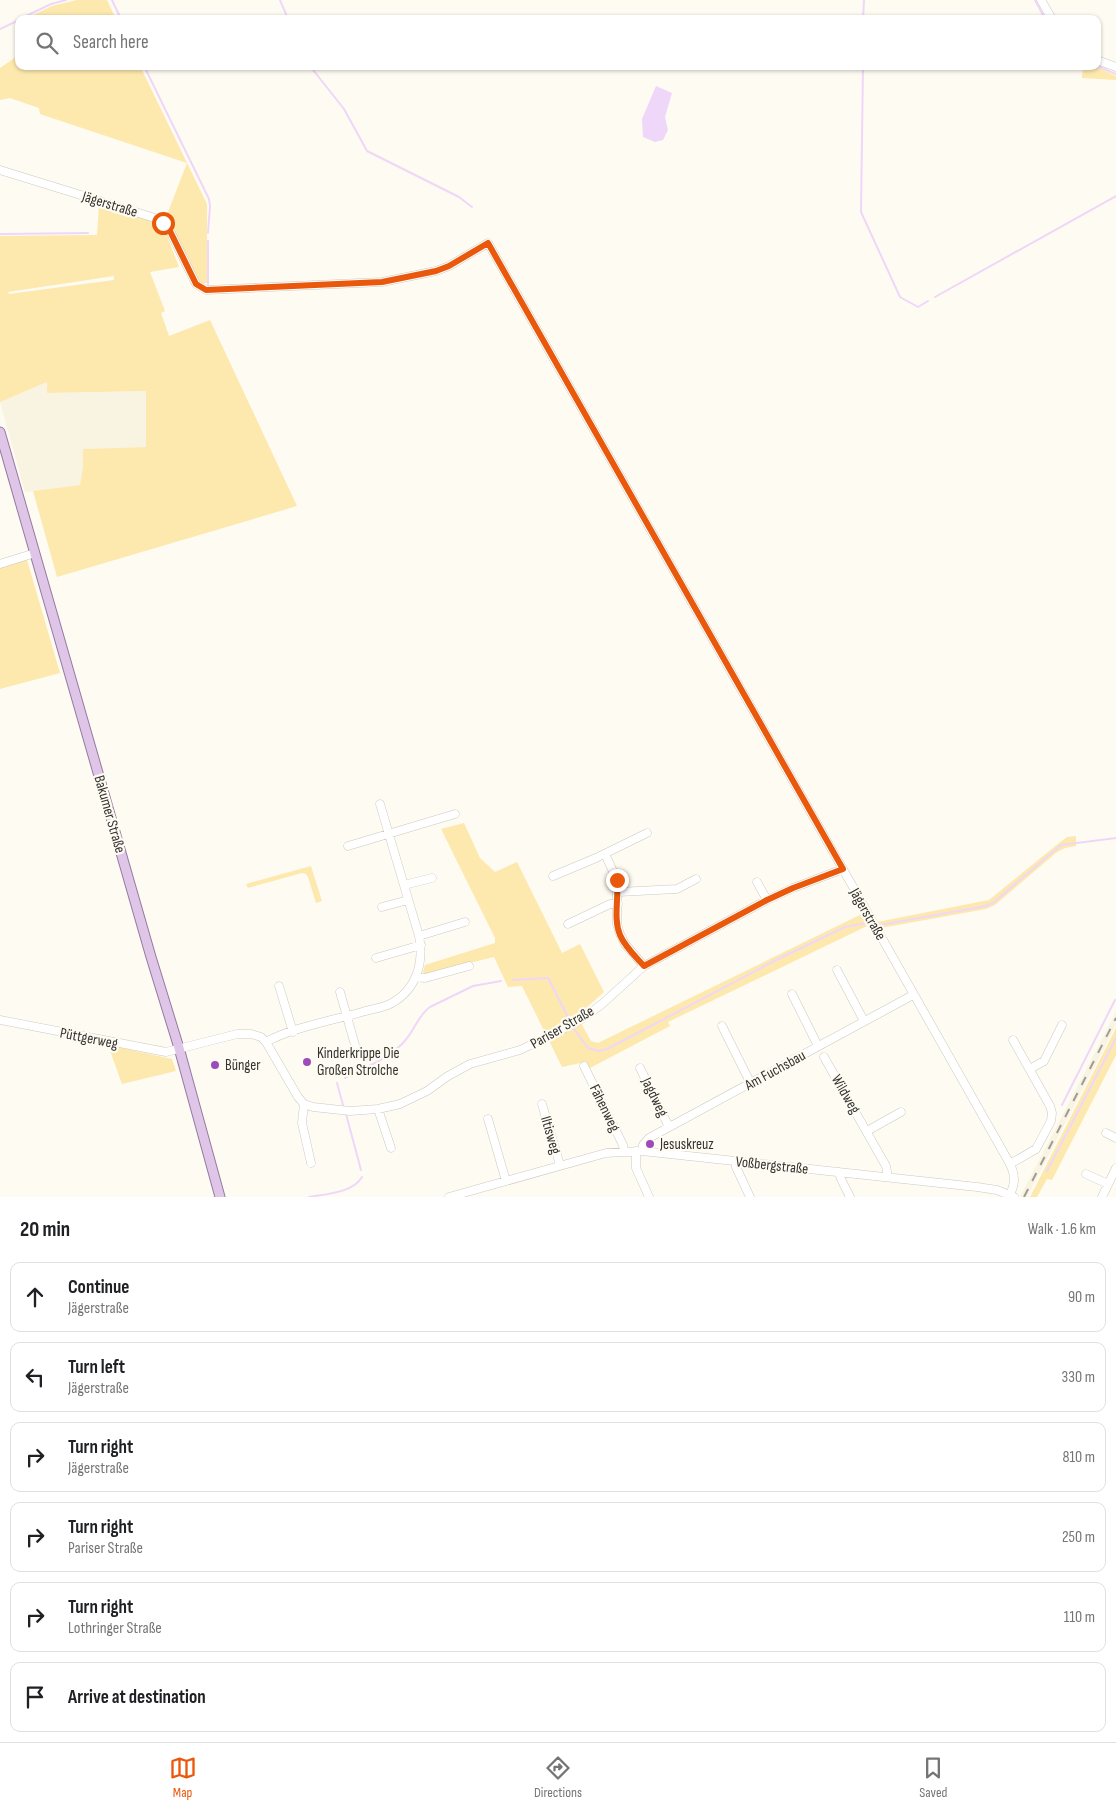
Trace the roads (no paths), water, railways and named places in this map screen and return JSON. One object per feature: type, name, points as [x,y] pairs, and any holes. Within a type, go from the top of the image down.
[{"type":"main road","name":"Bakumer Straße","points":[[0,432],[2,446],[179,1048],[220,1197]]},
{"type":"street","points":[[1041,0],[1050,15]]},
{"type":"street","points":[[1101,61],[1116,67]]},
{"type":"street","name":"Jägerstraße","points":[[0,170],[155,218],[169,229],[196,284],[206,290],[382,282],[436,271],[449,266],[488,243],[1010,1164],[1015,1175],[1011,1196]]},
{"type":"street","points":[[0,564],[35,553]]},
{"type":"street","points":[[266,1042],[392,1002],[407,990],[416,977],[420,964],[421,944],[380,804]]},
{"type":"street","points":[[348,846],[455,814]]},
{"type":"street","points":[[552,876],[605,854],[647,833]]},
{"type":"street","points":[[605,854],[617,880],[617,924],[620,934],[625,944],[644,966]]},
{"type":"street","name":"Pariser Straße","points":[[304,1104],[313,1107],[350,1111],[378,1109],[412,1099],[470,1064],[520,1050],[582,1019],[602,1004],[644,966],[767,900],[843,869]]},
{"type":"street","points":[[404,885],[432,878]]},
{"type":"street","points":[[618,892],[677,889],[696,879]]},
{"type":"street","points":[[757,882],[767,900]]},
{"type":"street","points":[[382,907],[408,900]]},
{"type":"street","points":[[568,924],[610,904],[618,904]]},
{"type":"street","points":[[419,936],[465,922]]},
{"type":"street","points":[[376,958],[421,944]]},
{"type":"street","points":[[416,977],[425,978],[469,966]]},
{"type":"street","points":[[837,970],[864,1021]]},
{"type":"street","points":[[279,986],[293,1032]]},
{"type":"street","points":[[340,992],[355,1045]]},
{"type":"street","points":[[792,994],[818,1046]]},
{"type":"street","name":"Am Fuchsbau","points":[[639,1151],[649,1138],[913,995]]},
{"type":"street","name":"Püttgerweg","points":[[0,1020],[156,1051],[166,1052],[179,1048]]},
{"type":"street","points":[[1030,1069],[1044,1061],[1062,1025]]},
{"type":"street","points":[[722,1026],[751,1084]]},
{"type":"street","points":[[179,1048],[237,1034],[251,1034],[261,1037],[266,1042],[304,1104],[302,1123],[311,1163]]},
{"type":"street","points":[[1010,1164],[1036,1149],[1051,1121],[1052,1113],[1050,1106],[1013,1040]]},
{"type":"street","name":"Wildweg","points":[[824,1057],[886,1166],[888,1177]]},
{"type":"street","name":"Fähenweg","points":[[584,1066],[623,1145],[624,1151]]},
{"type":"street","name":"Jagdweg","points":[[640,1068],[670,1127]]},
{"type":"street","name":"Iltisweg","points":[[542,1104],[560,1165]]},
{"type":"street","points":[[378,1109],[391,1148]]},
{"type":"street","name":"Wildweg","points":[[867,1131],[901,1112]]},
{"type":"street","points":[[488,1120],[506,1181]]},
{"type":"street","points":[[1106,1133],[1116,1138]]},
{"type":"street","name":"Voßbergstraße","points":[[449,1197],[560,1165],[606,1153],[624,1151],[977,1186],[1011,1196]]},
{"type":"street","points":[[639,1151],[636,1168],[650,1197]]},
{"type":"street","points":[[736,1161],[736,1167],[750,1197]]},
{"type":"street","points":[[1102,1197],[1116,1168]]},
{"type":"street","points":[[839,1172],[840,1179],[850,1197]]},
{"type":"street","points":[[1086,1174],[1108,1184]]},
{"type":"waterway","points":[[28,15],[51,4],[66,0]]},
{"type":"waterway","points":[[112,0],[119,15]]},
{"type":"waterway","points":[[280,0],[286,15]]},
{"type":"waterway","points":[[863,15],[864,0]]},
{"type":"waterway","points":[[1035,0],[1043,15]]},
{"type":"waterway","points":[[0,29],[15,22]]},
{"type":"waterway","points":[[1101,68],[1116,74]]},
{"type":"waterway","points":[[146,70],[209,199],[208,233]]},
{"type":"waterway","points":[[313,70],[344,109],[367,151],[459,197],[472,207]]},
{"type":"waterway","points":[[863,70],[861,212],[900,297],[918,307],[928,301]]},
{"type":"waterway","points":[[935,297],[1116,196]]},
{"type":"waterway","points":[[0,234],[88,233]]},
{"type":"waterway","points":[[208,241],[208,284]]},
{"type":"waterway","points":[[880,925],[986,906],[994,902],[1061,845],[1116,838]]},
{"type":"waterway","points":[[574,1029],[588,1048],[599,1051],[607,1049],[778,959],[845,927],[866,923]]},
{"type":"waterway","points":[[513,980],[548,978],[569,1019]]},
{"type":"waterway","points":[[345,1078],[375,1063],[396,1049],[406,1040],[422,1015],[430,1007],[473,986],[501,981]]},
{"type":"waterway","points":[[1062,1105],[1115,1000]]},
{"type":"waterway","points":[[1047,1171],[1116,1038]]},
{"type":"waterway","points":[[337,1083],[343,1105]]},
{"type":"waterway","points":[[346,1114],[361,1170]]},
{"type":"waterway","points":[[309,1197],[345,1190],[358,1182],[362,1177]]},
{"type":"railway","points":[[1024,1197],[1116,1018]]},
{"type":"place","name":"Kinderkrippe Die Großen Strolche","points":[[307,1062]]},
{"type":"place","name":"Bünger","points":[[215,1065]]},
{"type":"place","name":"Jesuskreuz","points":[[650,1144]]}]
